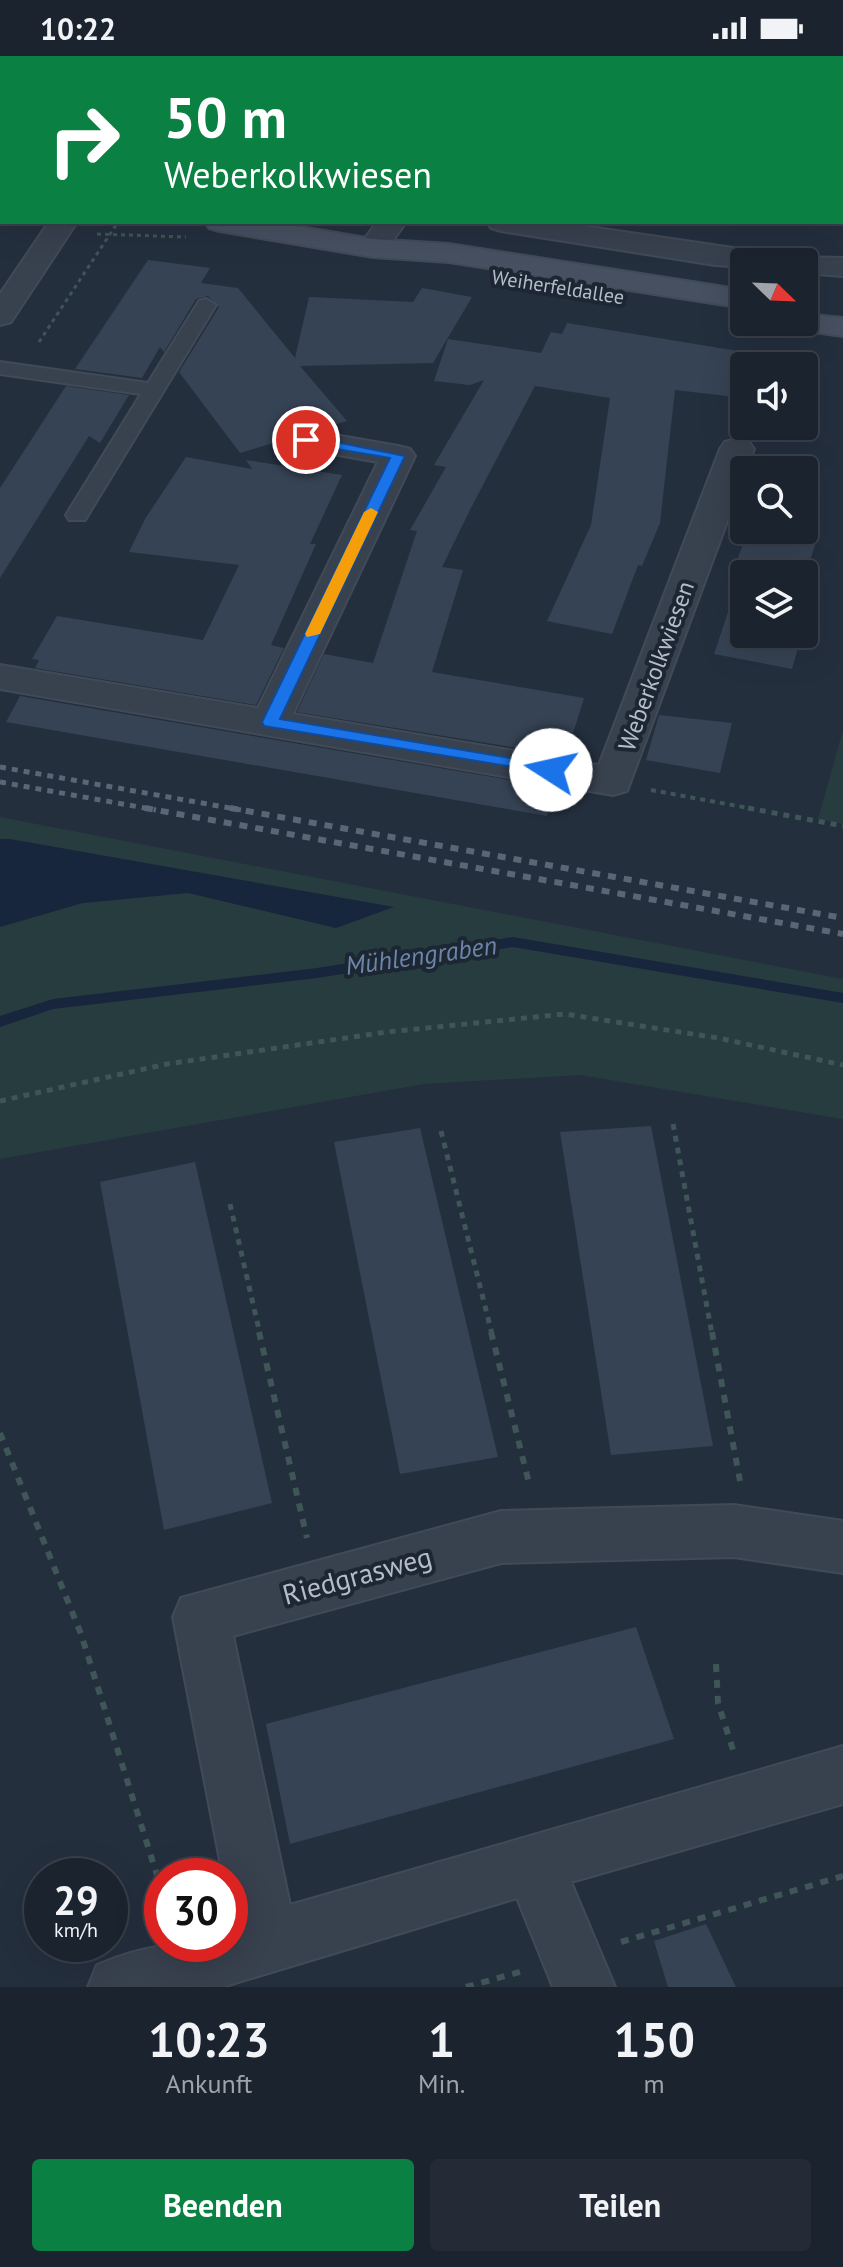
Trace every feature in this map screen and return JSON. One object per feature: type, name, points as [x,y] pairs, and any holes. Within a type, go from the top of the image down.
[{"type":"main road","name":"Weiherfeldallee","points":[[231,224],[373,248],[449,253],[730,297]]},
{"type":"main road","name":"Weiherfeldallee","points":[[373,248],[440,267],[730,314]]},
{"type":"main road","points":[[818,306],[843,309]]},
{"type":"main road","points":[[818,324],[843,327]]},
{"type":"street","points":[[0,316],[62,224]]},
{"type":"street","points":[[373,248],[391,224]]},
{"type":"street","points":[[514,224],[730,257]]},
{"type":"street","points":[[818,265],[843,266]]},
{"type":"street","points":[[270,722],[398,456],[306,440]]},
{"type":"street","name":"Weberkolkwiesen","points":[[0,677],[613,781],[737,449]]},
{"type":"street","name":"Riedgrasweg","points":[[267,1943],[201,1617],[501,1537],[750,1533],[843,1547]]},
{"type":"street","points":[[119,1987],[533,1863],[751,1804],[843,1775]]},
{"type":"street","points":[[533,1863],[578,1972]]},
{"type":"lane","points":[[77,515],[206,305]]},
{"type":"lane","points":[[0,368],[153,390]]},
{"type":"path","points":[[34,350],[117,224]]},
{"type":"path","points":[[613,781],[843,826]]},
{"type":"path","points":[[0,1101],[167,1064],[387,1032],[565,1014],[718,1038],[843,1065]]},
{"type":"path","points":[[673,1124],[750,1533]]},
{"type":"path","points":[[441,1131],[543,1535]]},
{"type":"path","points":[[230,1204],[318,1586]]},
{"type":"path","points":[[0,1433],[81,1634],[152,1858]]},
{"type":"path","points":[[716,1664],[718,1703],[751,1804]]},
{"type":"path","points":[[466,1987],[578,1972],[843,1876]]},
{"type":"green space","points":[[843,730],[843,824],[818,819]]},
{"type":"green space","points":[[0,817],[843,979],[843,1119],[580,1075],[424,1084],[0,1159]]},
{"type":"water","points":[[0,839],[394,907],[336,928],[188,893],[83,903],[0,927]]},
{"type":"building","points":[[148,260],[210,268],[201,283],[238,288],[295,358],[309,297],[413,302],[422,288],[472,297],[433,363],[300,366],[347,421],[320,429],[293,430],[287,439],[240,453],[179,372],[219,307],[208,296],[196,299],[164,352],[160,347],[142,378],[75,369]]},
{"type":"building","points":[[567,323],[744,352],[730,352],[730,396],[675,390],[660,523],[642,566],[638,565],[612,634],[547,621],[591,525],[610,398],[535,386],[442,567],[463,570],[432,672],[584,698],[566,756],[297,712],[324,654],[373,663],[417,531],[410,530],[446,467],[434,465],[484,380],[470,385],[434,381],[448,339],[541,353],[551,332],[562,334]]},
{"type":"building","points":[[66,386],[129,395],[100,443],[89,436],[0,578],[0,488]]},
{"type":"building","points":[[186,457],[252,469],[246,460],[342,475],[310,544],[316,544],[271,645],[284,648],[256,705],[35,668],[39,660],[32,659],[57,616],[203,640],[239,565],[129,552],[145,519]]},
{"type":"building","points":[[743,544],[815,544],[810,560],[737,560]]},
{"type":"building","points":[[730,606],[730,648],[798,648],[792,669],[714,654]]},
{"type":"building","points":[[20,696],[556,788],[547,816],[6,722]]},
{"type":"building","points":[[659,715],[732,723],[720,773],[646,760]]},
{"type":"building","points":[[651,1126],[713,1446],[611,1455],[560,1132]]},
{"type":"building","points":[[420,1128],[498,1457],[400,1474],[334,1142]]},
{"type":"building","points":[[195,1162],[272,1503],[164,1530],[100,1182]]},
{"type":"building","points":[[636,1627],[674,1739],[290,1844],[266,1724]]},
{"type":"building","points":[[706,1924],[736,1987],[668,1987],[654,1941]]},
{"type":"waterway","name":"Mühlengraben","points":[[0,1022],[53,1004],[317,973],[513,942],[843,998]]},
{"type":"railway","points":[[0,767],[241,810]]},
{"type":"railway","points":[[0,782],[156,810]]},
{"type":"railway","points":[[145,808],[843,934]]},
{"type":"railway","points":[[230,808],[843,918]]},
{"type":"slow traffic","points":[[313,634],[371,512]]},
{"type":"route","points":[[306,440],[398,456],[270,722],[551,770]]}]
